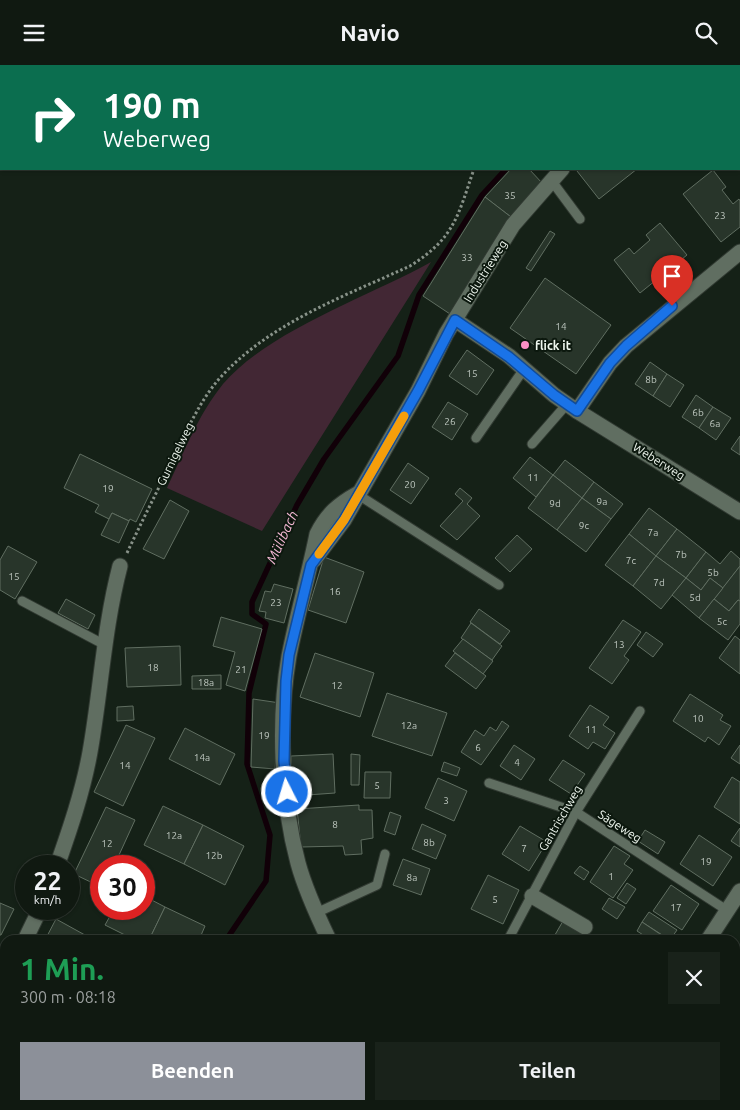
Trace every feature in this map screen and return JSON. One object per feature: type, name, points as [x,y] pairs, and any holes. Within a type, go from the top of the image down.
[{"type":"street","name":"Industrieweg","points":[[327,935],[316,913],[298,862],[290,822],[284,761],[286,681],[289,655],[311,565],[344,520],[418,391],[455,320],[513,225],[556,174]]},
{"type":"street","points":[[572,407],[626,346],[740,252]]},
{"type":"street","name":"Weberweg","points":[[455,320],[488,341],[572,407],[740,512]]},
{"type":"street","points":[[61,855],[90,753],[105,645],[120,566]]},
{"type":"street","points":[[711,935],[740,891]]},
{"type":"street","points":[[532,896],[585,927]]},
{"type":"street","points":[[27,935],[35,920]]},
{"type":"lane","points":[[556,174],[580,219]]},
{"type":"lane","points":[[476,437],[524,369]]},
{"type":"lane","points":[[532,444],[572,407]]},
{"type":"lane","points":[[358,493],[499,585]]},
{"type":"lane","points":[[22,601],[105,645]]},
{"type":"lane","name":"Gantrischweg","points":[[511,935],[576,813],[640,711]]},
{"type":"lane","name":"Sägeweg","points":[[489,783],[576,813],[728,911]]},
{"type":"lane","points":[[316,913],[377,885],[385,854]]},
{"type":"path","name":"Gurnigelweg","points":[[120,566],[193,417],[218,381],[233,364],[274,334],[303,316],[410,266],[427,255],[439,245],[457,220],[474,170]]},
{"type":"shaded area","points":[[431,262],[262,531],[167,488],[206,408],[223,384],[242,365],[266,347],[293,331]]},
{"type":"building","points":[[510,170],[530,170],[543,184],[515,220],[485,197]]},
{"type":"building","points":[[578,170],[636,170],[599,199],[577,171]]},
{"type":"building","points":[[713,170],[726,187],[722,190],[733,204],[739,199],[740,201],[740,227],[721,242],[683,194]]},
{"type":"building","points":[[485,197],[511,217],[450,314],[423,296]]},
{"type":"building","points":[[660,223],[687,255],[640,293],[614,260],[629,248],[634,254],[650,240],[646,235]]},
{"type":"building","points":[[550,231],[555,234],[531,271],[526,268]]},
{"type":"building","points":[[545,278],[611,325],[576,374],[510,328]]},
{"type":"building","points":[[467,350],[494,370],[477,395],[449,376]]},
{"type":"building","points":[[650,362],[667,374],[653,396],[635,384]]},
{"type":"building","points":[[667,374],[684,385],[670,407],[653,396]]},
{"type":"building","points":[[696,395],[713,407],[699,428],[682,417]]},
{"type":"building","points":[[448,402],[468,414],[452,440],[432,427]]},
{"type":"building","points":[[713,407],[731,418],[716,440],[699,428]]},
{"type":"building","points":[[740,436],[740,455],[731,449]]},
{"type":"building","points":[[80,454],[152,489],[136,522],[130,519],[129,521],[112,513],[109,519],[95,512],[99,505],[64,488]]},
{"type":"building","points":[[530,457],[553,475],[536,497],[513,478]]},
{"type":"building","points":[[565,460],[594,482],[582,498],[553,475]]},
{"type":"building","points":[[408,463],[429,478],[411,504],[390,490]]},
{"type":"building","points":[[553,475],[582,498],[557,530],[528,508]]},
{"type":"building","points":[[594,482],[623,504],[611,519],[582,498]]},
{"type":"building","points":[[460,488],[472,498],[467,504],[480,516],[457,540],[440,526],[463,501],[455,494]]},
{"type":"building","points":[[582,498],[611,519],[586,552],[557,530]]},
{"type":"building","points":[[170,500],[189,511],[164,559],[143,549]]},
{"type":"building","points":[[649,508],[677,529],[656,556],[629,534]]},
{"type":"building","points":[[112,513],[129,521],[119,543],[101,535]]},
{"type":"building","points":[[677,529],[706,552],[686,578],[656,556]]},
{"type":"building","points":[[629,534],[656,556],[633,586],[605,565]]},
{"type":"building","points":[[517,535],[532,549],[510,572],[495,558]]},
{"type":"building","points":[[8,546],[37,562],[15,599],[0,590],[0,560]]},
{"type":"building","points":[[731,551],[740,559],[740,566],[723,588],[710,578],[701,590],[686,578],[706,552],[720,564]]},
{"type":"building","points":[[656,556],[686,578],[661,609],[633,586]]},
{"type":"building","points":[[324,557],[364,572],[346,623],[308,610]]},
{"type":"building","points":[[740,566],[740,601],[738,600],[729,611],[714,599]]},
{"type":"building","points":[[686,578],[701,590],[710,578],[723,588],[699,618],[672,595]]},
{"type":"building","points":[[274,584],[293,589],[284,623],[265,618],[266,612],[259,611],[265,591],[271,592]]},
{"type":"building","points":[[66,599],[95,615],[88,629],[58,613]]},
{"type":"building","points":[[714,599],[729,611],[738,600],[740,601],[740,624],[728,640],[699,618]]},
{"type":"building","points":[[479,609],[510,631],[500,644],[470,622]]},
{"type":"building","points":[[221,617],[262,629],[245,691],[226,685],[235,652],[213,646]]},
{"type":"building","points":[[623,620],[641,632],[624,656],[629,660],[612,684],[589,668]]},
{"type":"building","points":[[471,623],[502,646],[492,660],[461,638]]},
{"type":"building","points":[[646,632],[663,644],[653,657],[637,645]]},
{"type":"building","points":[[735,636],[740,640],[740,674],[719,658]]},
{"type":"building","points":[[463,639],[493,661],[483,674],[453,651]]},
{"type":"building","points":[[180,646],[181,685],[127,687],[125,648]]},
{"type":"building","points":[[315,653],[374,673],[360,717],[300,697]]},
{"type":"building","points":[[455,653],[486,676],[476,689],[445,666]]},
{"type":"building","points":[[221,675],[221,689],[192,689],[192,676]]},
{"type":"building","points":[[387,693],[447,713],[432,756],[372,736]]},
{"type":"building","points":[[690,694],[723,715],[720,720],[731,726],[719,745],[708,737],[705,742],[673,721]]},
{"type":"building","points":[[253,699],[280,703],[275,769],[251,767]]},
{"type":"building","points":[[590,705],[609,717],[603,725],[615,733],[605,749],[593,742],[588,749],[569,736]]},
{"type":"building","points":[[133,706],[134,720],[117,721],[117,707]]},
{"type":"building","points":[[502,721],[509,726],[481,765],[461,752],[475,730],[484,736],[490,727],[496,731]]},
{"type":"building","points":[[126,725],[155,738],[123,806],[94,792]]},
{"type":"building","points":[[185,728],[235,754],[220,785],[169,759]]},
{"type":"building","points":[[514,745],[535,759],[521,780],[500,766]]},
{"type":"building","points":[[740,745],[740,764],[731,758]]},
{"type":"building","points":[[333,754],[335,793],[293,796],[291,756]]},
{"type":"building","points":[[351,754],[360,755],[359,785],[351,785]]},
{"type":"building","points":[[563,760],[585,774],[571,794],[549,780]]},
{"type":"building","points":[[444,762],[460,768],[457,776],[441,771]]},
{"type":"building","points":[[365,772],[391,772],[390,798],[364,798]]},
{"type":"building","points":[[732,777],[740,782],[740,824],[714,807]]},
{"type":"building","points":[[438,778],[467,791],[454,821],[425,808]]},
{"type":"building","points":[[359,805],[359,810],[372,810],[373,838],[361,840],[362,854],[345,855],[343,846],[301,847],[297,809]]},
{"type":"building","points":[[163,806],[203,825],[184,864],[144,845]]},
{"type":"building","points":[[106,807],[135,820],[119,855],[90,855],[90,882],[80,877],[80,861]]},
{"type":"building","points":[[390,812],[401,816],[395,835],[384,831]]},
{"type":"building","points":[[422,824],[446,835],[436,859],[412,849]]},
{"type":"building","points":[[203,825],[244,846],[225,885],[184,864]]},
{"type":"building","points":[[520,826],[547,842],[529,871],[502,854]]},
{"type":"building","points":[[740,828],[740,847],[731,841]]},
{"type":"building","points":[[645,830],[665,842],[658,854],[638,841]]},
{"type":"building","points":[[699,835],[732,857],[713,886],[680,864]]},
{"type":"building","points":[[614,846],[630,856],[624,864],[633,870],[613,898],[590,882]]},
{"type":"building","points":[[403,859],[430,869],[421,895],[393,885]]},
{"type":"building","points":[[580,866],[589,872],[584,880],[574,873]]},
{"type":"building","points":[[488,875],[519,890],[503,924],[471,909]]},
{"type":"building","points":[[627,883],[636,889],[626,904],[617,898]]},
{"type":"building","points":[[671,885],[699,904],[682,930],[653,911]]},
{"type":"building","points":[[609,898],[625,907],[617,919],[602,909]]},
{"type":"building","points":[[155,902],[165,907],[151,935],[125,935],[105,925],[108,920],[155,920]]},
{"type":"building","points":[[0,903],[14,909],[1,935],[0,935]]},
{"type":"building","points":[[165,907],[205,926],[201,935],[151,935]]},
{"type":"building","points":[[649,912],[677,930],[674,935],[662,935],[642,922]]},
{"type":"building","points":[[55,920],[58,920],[85,935],[48,935]]},
{"type":"building","points":[[563,921],[589,935],[555,935]]},
{"type":"building","points":[[642,922],[662,935],[643,935],[637,931]]},
{"type":"waterway","name":"Mülibach","points":[[229,935],[266,881],[270,835],[247,764],[249,693],[266,624],[252,614],[252,602],[297,505],[324,459],[398,356],[419,295],[482,195],[505,170]]},
{"type":"slow traffic","points":[[319,554],[344,520],[404,416]]},
{"type":"place","name":"flick it","points":[[525,345]]},
{"type":"route","points":[[287,792],[284,761],[286,681],[289,655],[311,565],[344,520],[418,391],[455,320],[488,341],[554,395],[577,411],[610,363],[646,327],[672,306]]}]
